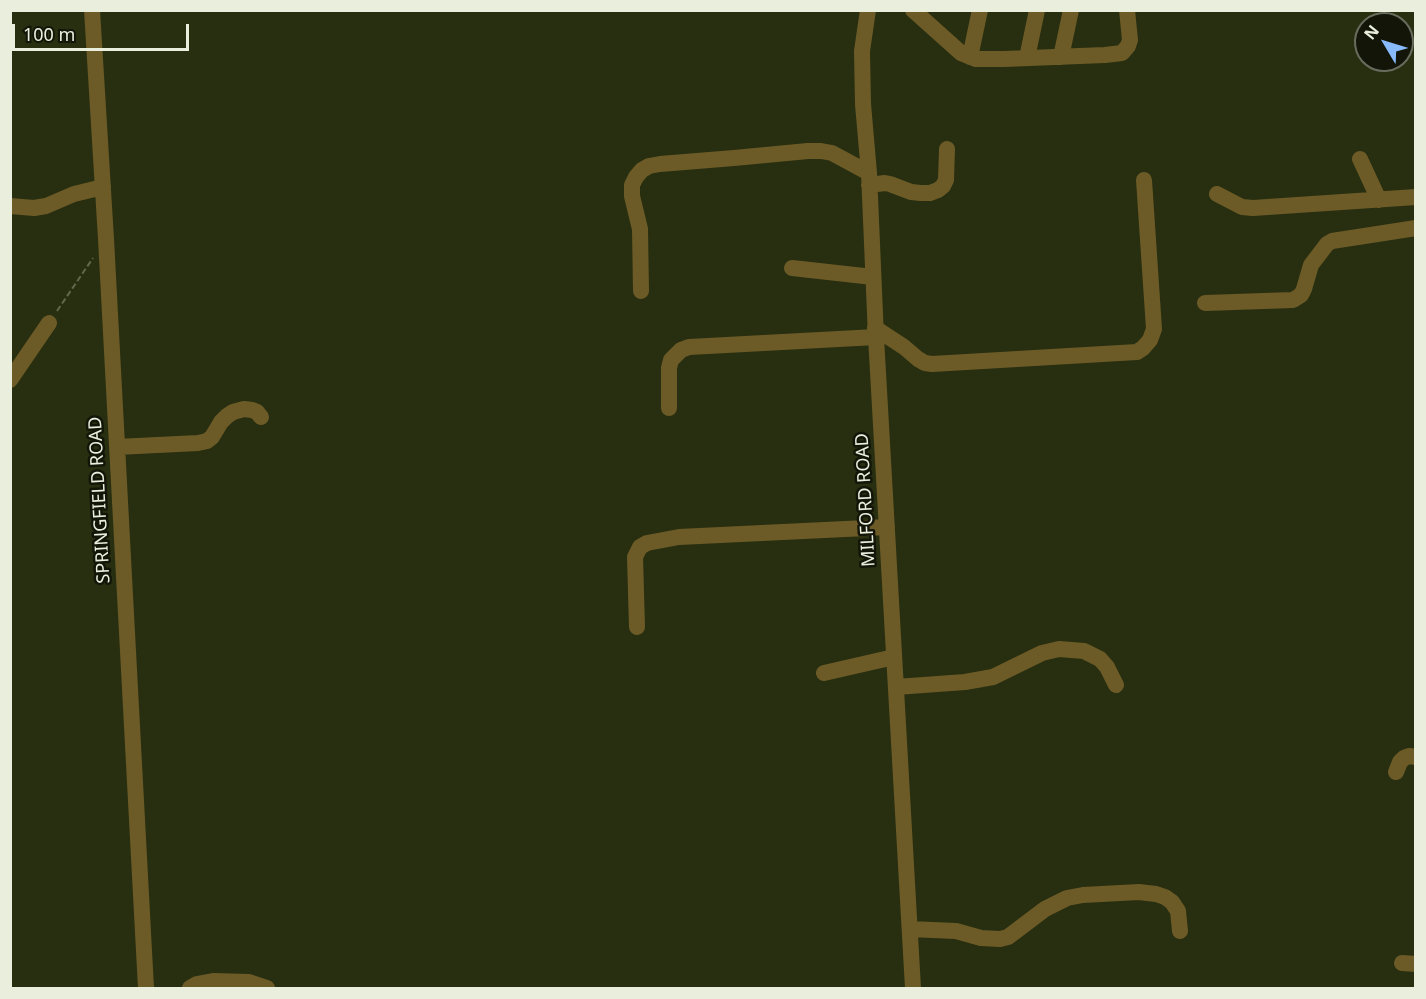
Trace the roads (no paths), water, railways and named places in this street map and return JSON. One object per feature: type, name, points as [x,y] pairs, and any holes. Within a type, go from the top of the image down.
[{"type":"street","name":"SPRINGFIELD ROAD","points":[[92,10],[146,988]]},
{"type":"street","name":"MILFORD ROAD","points":[[868,10],[863,36],[863,104],[913,988]]},
{"type":"street","points":[[970,57],[980,10]]},
{"type":"street","points":[[1027,58],[1037,10]]},
{"type":"street","points":[[1061,57],[1071,10]]},
{"type":"street","points":[[917,12],[956,49],[976,59],[1116,54],[1125,50],[1130,40],[1127,10]]},
{"type":"street","points":[[641,291],[640,229],[632,196],[632,186],[636,177],[649,166],[821,151],[832,153],[869,179],[911,192],[930,193],[943,186],[946,180],[946,149]]},
{"type":"street","points":[[1360,159],[1379,200]]},
{"type":"street","points":[[669,408],[671,360],[681,350],[689,347],[876,333],[904,347],[925,363],[932,364],[1137,352],[1150,340],[1154,329],[1144,180]]},
{"type":"street","points":[[10,206],[34,208],[46,206],[74,194],[103,187]]},
{"type":"street","points":[[1217,194],[1242,207],[1253,208],[1416,197]]},
{"type":"street","points":[[1205,303],[1293,300],[1301,295],[1311,265],[1332,241],[1416,228]]},
{"type":"street","points":[[792,268],[873,277]]},
{"type":"street","points":[[12,373],[49,323]]},
{"type":"street","points":[[117,447],[198,443],[212,437],[221,422],[232,412],[252,410],[261,417]]},
{"type":"street","points":[[637,627],[635,557],[640,548],[647,543],[679,537],[887,527]]},
{"type":"street","points":[[896,687],[965,682],[993,677],[1042,653],[1059,650],[1084,651],[1100,659],[1116,685]]},
{"type":"street","points":[[824,673],[894,657]]},
{"type":"street","points":[[1396,772],[1404,758],[1416,757]]},
{"type":"street","points":[[910,929],[956,931],[981,938],[1000,939],[1008,937],[1045,909],[1067,898],[1139,891],[1156,894],[1172,902],[1178,911],[1180,931]]},
{"type":"street","points":[[190,988],[213,981],[249,982],[267,988]]}]
